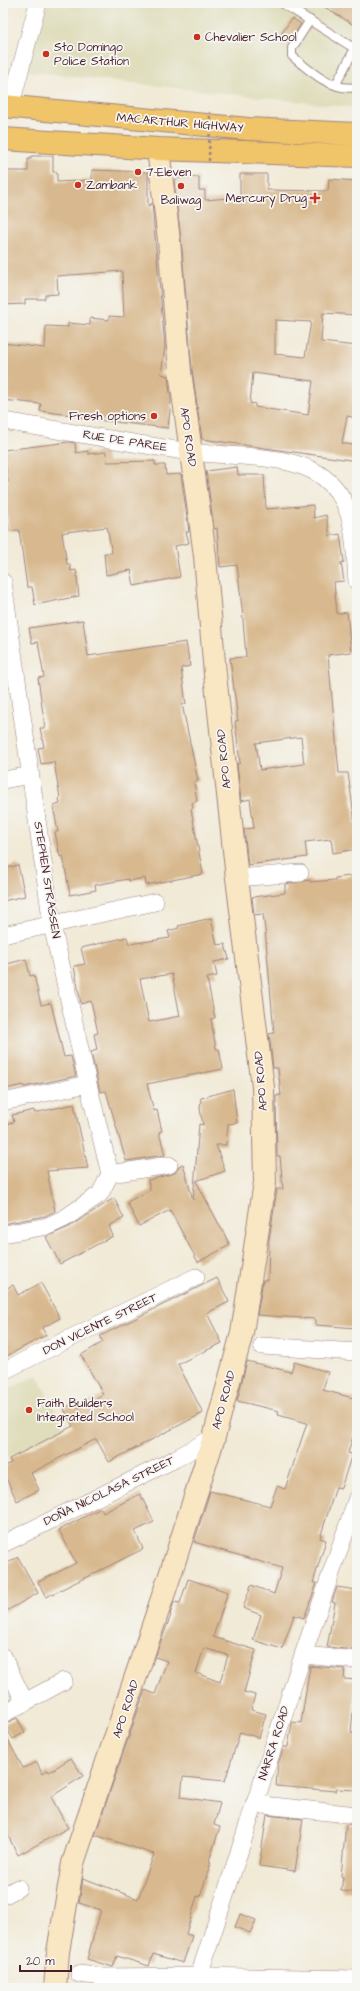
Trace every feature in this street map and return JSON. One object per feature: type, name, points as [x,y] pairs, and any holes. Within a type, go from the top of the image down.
[{"type":"highway","name":"MACARTHUR HIGHWAY","points":[[6,107],[248,129],[357,134]]},
{"type":"highway","name":"MACARTHUR HIGHWAY","points":[[3,139],[158,150],[357,156]]},
{"type":"street","points":[[6,107],[38,3]]},
{"type":"street","name":"APO ROAD","points":[[55,1988],[58,1952],[74,1863],[171,1572],[214,1437],[242,1333],[265,1182],[263,1087],[237,878],[215,674],[205,556],[180,371],[169,240],[158,150]]},
{"type":"street","name":"RUE DE PAREE","points":[[3,421],[190,452],[261,458],[298,464],[322,476],[353,509],[352,526],[357,582]]},
{"type":"street","name":"STEPHEN STRASSEN","points":[[3,582],[52,925],[110,1174]]},
{"type":"street","points":[[3,780],[31,775]]},
{"type":"street","points":[[237,878],[300,873]]},
{"type":"street","points":[[3,935],[155,902]]},
{"type":"street","points":[[3,1102],[88,1084]]},
{"type":"street","points":[[3,1234],[48,1226],[65,1218],[100,1194],[110,1174],[169,1165]]},
{"type":"street","name":"DON VICENTE STREET","points":[[3,1371],[196,1277]]},
{"type":"street","points":[[262,1346],[357,1352]]},
{"type":"street","name":"DOÑA NICOLASA STREET","points":[[3,1544],[175,1459],[214,1437]]},
{"type":"street","name":"NARRA ROAD","points":[[197,1982],[303,1655],[356,1504]]},
{"type":"street","points":[[303,1655],[357,1660]]},
{"type":"street","points":[[3,1657],[25,1703]]},
{"type":"street","points":[[3,1714],[64,1681]]},
{"type":"street","points":[[254,1804],[357,1815]]},
{"type":"street","points":[[79,1974],[104,1977],[197,1982],[357,1979]]},
{"type":"lane","points":[[282,3],[356,49],[336,84]]},
{"type":"lane","points":[[310,20],[292,48],[292,56],[320,79],[350,88],[357,87]]},
{"type":"path","points":[[209,161],[210,112]]},
{"type":"shaded area","name":"Chevalier School","points":[[47,3],[357,3],[357,108],[25,71]]},
{"type":"shaded area","name":"Faith Builders Integrated School","points":[[37,1375],[64,1428],[3,1460],[3,1392]]},
{"type":"building","points":[[318,3],[357,3],[357,27]]},
{"type":"building","points":[[292,18],[301,24],[289,42],[280,36]]},
{"type":"building","points":[[31,156],[53,156],[53,172],[57,172],[57,182],[92,180],[92,170],[148,172],[148,207],[152,203],[165,347],[161,374],[168,376],[171,401],[168,428],[79,418],[79,416],[40,411],[41,404],[3,400],[3,343],[45,348],[46,326],[68,327],[68,323],[90,325],[90,318],[109,320],[109,316],[124,317],[122,271],[57,276],[58,294],[45,295],[45,299],[25,299],[25,304],[3,305],[3,171],[28,171],[28,159],[31,159]]},
{"type":"building","points":[[240,174],[267,174],[267,190],[328,191],[329,179],[357,181],[357,315],[323,313],[321,342],[357,346],[357,362],[353,387],[357,387],[357,418],[347,416],[342,443],[357,446],[357,461],[202,439],[192,370],[181,239],[174,181],[178,178],[199,177],[199,190],[205,190],[205,200],[240,197]],"holes":[[[275,320],[311,322],[305,357],[275,354]],[[253,373],[313,381],[308,415],[255,407],[255,404],[250,403]]]},
{"type":"building","points":[[69,442],[75,443],[76,453],[88,451],[88,454],[106,452],[107,462],[155,461],[155,465],[165,465],[166,475],[181,474],[189,532],[186,532],[189,543],[175,546],[180,577],[134,586],[131,570],[106,575],[104,553],[112,553],[107,527],[66,532],[62,533],[67,564],[70,564],[71,571],[76,570],[79,596],[35,605],[32,587],[27,587],[19,530],[9,531],[5,498],[3,499],[3,483],[8,482],[4,450]]},
{"type":"building","points":[[237,467],[238,475],[264,475],[266,509],[313,505],[314,518],[326,515],[330,536],[340,534],[344,562],[341,563],[344,581],[334,582],[337,614],[347,612],[351,652],[328,655],[339,773],[348,773],[355,823],[357,823],[357,849],[333,853],[331,839],[305,842],[307,857],[248,865],[244,829],[254,828],[250,799],[241,801],[237,764],[240,763],[235,721],[238,721],[230,658],[246,657],[242,608],[237,565],[220,567],[217,528],[214,529],[206,471]],"holes":[[[301,737],[304,764],[260,770],[256,743]]]},
{"type":"building","points":[[83,620],[88,656],[186,642],[190,666],[181,668],[186,704],[182,704],[198,781],[194,782],[197,801],[192,803],[193,808],[191,809],[203,874],[146,885],[145,878],[129,881],[128,879],[95,885],[96,890],[70,895],[63,856],[60,857],[55,832],[58,832],[53,806],[60,804],[60,798],[54,762],[41,764],[38,748],[44,747],[40,728],[45,728],[38,678],[44,677],[38,642],[32,643],[29,628]]},
{"type":"building","points":[[18,865],[25,896],[3,901],[3,869]]},
{"type":"building","points":[[357,875],[357,1328],[315,1325],[315,1319],[257,1315],[263,1280],[268,1280],[269,1241],[277,1189],[283,1189],[280,1156],[277,1156],[276,1096],[281,1095],[278,1068],[273,1068],[269,1034],[274,1033],[265,929],[263,914],[254,915],[252,897],[285,893],[285,884],[310,880],[310,882],[335,880],[335,878]]},
{"type":"building","points":[[211,918],[217,945],[225,944],[229,959],[214,962],[217,976],[207,978],[215,1018],[211,1019],[216,1049],[219,1049],[223,1069],[147,1084],[154,1111],[157,1110],[162,1131],[159,1132],[165,1155],[126,1161],[106,1091],[100,1092],[91,1052],[97,1050],[94,1034],[98,1033],[91,1001],[81,1004],[74,966],[85,964],[81,948],[127,937],[129,944],[170,938],[168,931],[179,928],[178,926]],"holes":[[[172,974],[180,1016],[149,1022],[140,979]]]},
{"type":"building","points":[[26,959],[30,976],[34,975],[41,1005],[51,1003],[64,1057],[71,1056],[76,1076],[24,1087],[23,1085],[5,1089],[3,1078],[3,965]]},
{"type":"building","points":[[233,1089],[237,1123],[228,1124],[226,1145],[216,1145],[225,1171],[196,1181],[230,1245],[198,1262],[170,1210],[139,1226],[127,1202],[150,1190],[148,1180],[175,1173],[179,1166],[183,1164],[193,1200],[199,1124],[203,1125],[200,1109],[201,1098]]},
{"type":"building","points":[[74,1104],[88,1168],[47,1171],[55,1211],[45,1216],[3,1224],[3,1125],[14,1122],[12,1115],[34,1110],[34,1113]]},
{"type":"building","points":[[114,1198],[124,1218],[109,1226],[113,1236],[60,1264],[46,1237],[69,1227]]},
{"type":"building","points":[[217,1278],[229,1302],[207,1313],[222,1343],[178,1364],[203,1413],[109,1462],[96,1439],[31,1473],[39,1490],[17,1501],[3,1472],[3,1467],[11,1463],[9,1459],[73,1426],[64,1409],[75,1402],[79,1408],[103,1394],[81,1355],[103,1342],[100,1336]]},
{"type":"building","points":[[41,1283],[60,1318],[42,1328],[46,1335],[3,1358],[3,1290],[13,1285],[18,1295]]},
{"type":"building","points":[[247,1361],[291,1372],[294,1362],[328,1372],[323,1390],[357,1399],[357,1422],[348,1453],[352,1454],[341,1488],[336,1487],[320,1538],[326,1540],[313,1583],[317,1583],[304,1618],[294,1615],[282,1649],[253,1640],[261,1615],[243,1608],[251,1585],[274,1594],[282,1568],[194,1542],[210,1491],[270,1506],[277,1486],[285,1489],[307,1423],[278,1415],[279,1411],[237,1401]]},
{"type":"building","points":[[140,1494],[154,1522],[135,1531],[143,1549],[46,1597],[38,1582],[76,1563],[59,1530],[101,1508],[103,1513]]},
{"type":"building","points":[[18,1557],[38,1593],[3,1613],[3,1566]]},
{"type":"building","points":[[188,1579],[228,1592],[213,1637],[256,1650],[244,1692],[255,1695],[251,1710],[266,1714],[259,1738],[240,1732],[225,1781],[183,1777],[181,1797],[220,1803],[214,1825],[220,1827],[209,1861],[211,1862],[200,1897],[197,1896],[186,1934],[192,1936],[183,1963],[153,1954],[149,1966],[117,1956],[113,1967],[87,1959],[101,1910],[79,1903],[83,1878],[138,1899],[154,1854],[95,1835],[145,1690],[155,1694],[167,1661],[155,1657],[171,1615],[174,1602],[180,1603]],"holes":[[[204,1648],[228,1655],[220,1682],[196,1673]]]},
{"type":"building","points":[[337,1587],[357,1590],[357,1631],[354,1650],[327,1647],[335,1603],[332,1602]]},
{"type":"building","points":[[310,1666],[345,1669],[344,1679],[356,1680],[351,1733],[357,1733],[357,1790],[336,1789],[336,1791],[276,1786],[278,1764],[284,1747],[288,1747],[292,1722],[301,1723]]},
{"type":"building","points":[[17,1718],[25,1732],[13,1739],[4,1724]]},
{"type":"building","points":[[3,1731],[23,1768],[37,1762],[42,1774],[48,1770],[49,1772],[71,1758],[83,1776],[51,1797],[68,1828],[18,1855],[7,1834],[3,1837]]},
{"type":"building","points":[[267,1815],[303,1819],[295,1871],[259,1866]]},
{"type":"building","points":[[346,1824],[357,1825],[357,1892],[341,1891]]},
{"type":"building","points":[[240,1914],[256,1920],[250,1933],[235,1927]]},
{"type":"place","name":"Chevalier School","points":[[197,37]]},
{"type":"place","name":"Sto Domingo Police Station","points":[[46,54]]},
{"type":"place","name":"7-Eleven","points":[[138,172]]},
{"type":"place","name":"Zambank","points":[[78,185]]},
{"type":"place","name":"Baliwag","points":[[181,186]]},
{"type":"place","name":"Mercury Drug","points":[[315,198]]},
{"type":"place","name":"Fresh options","points":[[154,416]]},
{"type":"place","name":"Faith Builders Integrated School","points":[[29,1410]]}]
